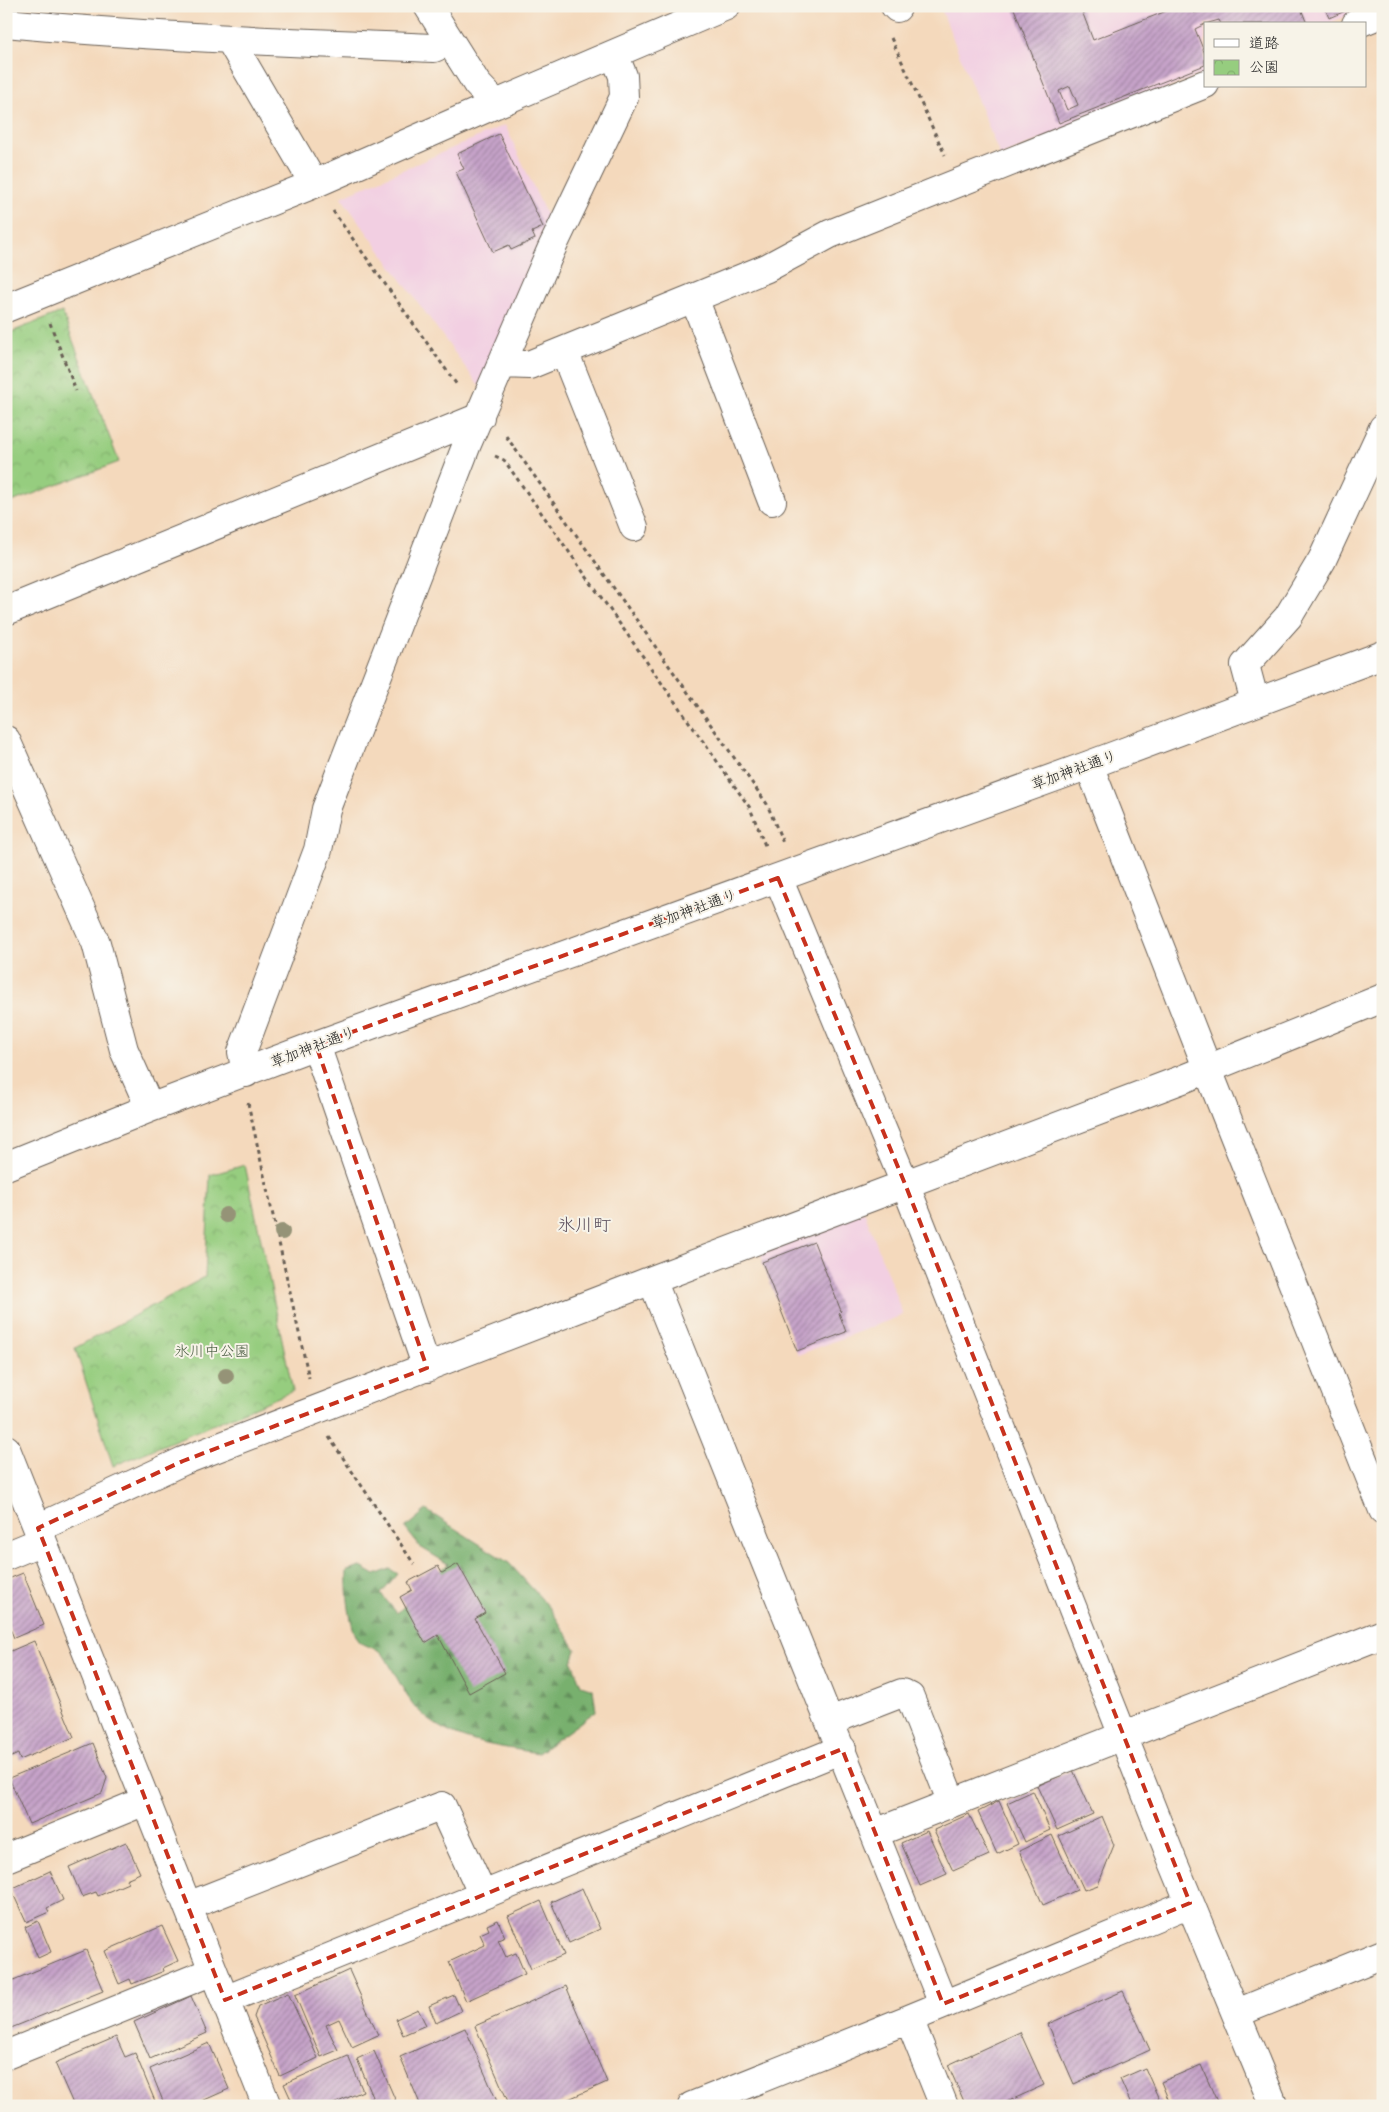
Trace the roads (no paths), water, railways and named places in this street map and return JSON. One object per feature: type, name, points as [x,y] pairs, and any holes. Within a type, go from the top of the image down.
[{"type":"street","points":[[428,6],[477,84],[496,104]]},
{"type":"street","points":[[6,308],[314,184],[726,6]]},
{"type":"street","points":[[1361,22],[1383,13]]},
{"type":"street","points":[[6,23],[73,30],[230,40],[434,48],[449,41]]},
{"type":"street","points":[[230,40],[314,184]]},
{"type":"street","points":[[246,1073],[242,1052],[318,850],[326,809],[467,444],[550,250],[624,97],[623,76],[614,54]]},
{"type":"street","points":[[501,364],[528,366],[767,268],[830,234],[1204,84]]},
{"type":"street","points":[[694,298],[772,501]]},
{"type":"street","points":[[564,351],[634,527]]},
{"type":"street","points":[[6,612],[480,417]]},
{"type":"street","points":[[1255,702],[1245,664],[1288,617],[1322,560],[1383,428]]},
{"type":"street","name":"草加神社通り","points":[[6,1166],[150,1108],[316,1045],[778,878],[1383,655]]},
{"type":"street","points":[[6,740],[96,943],[124,1050],[150,1108]]},
{"type":"street","points":[[1089,764],[1383,1510]]},
{"type":"street","points":[[778,878],[905,1184],[1190,1903],[1274,2106]]},
{"type":"street","points":[[6,1556],[40,1535],[182,1461],[652,1280],[1208,1070],[1383,998]]},
{"type":"street","points":[[316,1045],[426,1368]]},
{"type":"street","points":[[652,1280],[944,2004]]},
{"type":"street","points":[[6,1449],[267,2106]]},
{"type":"street","points":[[876,1833],[1383,1634]]},
{"type":"street","points":[[830,1721],[902,1693],[910,1697],[952,1803]]},
{"type":"street","points":[[225,2000],[842,1749]]},
{"type":"street","points":[[6,1858],[145,1800]]},
{"type":"street","points":[[188,1906],[442,1806],[483,1895]]},
{"type":"street","points":[[692,2106],[1190,1903]]},
{"type":"street","points":[[1237,2013],[1383,1954]]},
{"type":"street","points":[[6,2056],[213,1971]]},
{"type":"street","points":[[909,2019],[944,2106]]},
{"type":"district","name":"氷川町","points":[[584,1225]]},
{"type":"park label","name":"氷川中公園","points":[[212,1351]]}]
